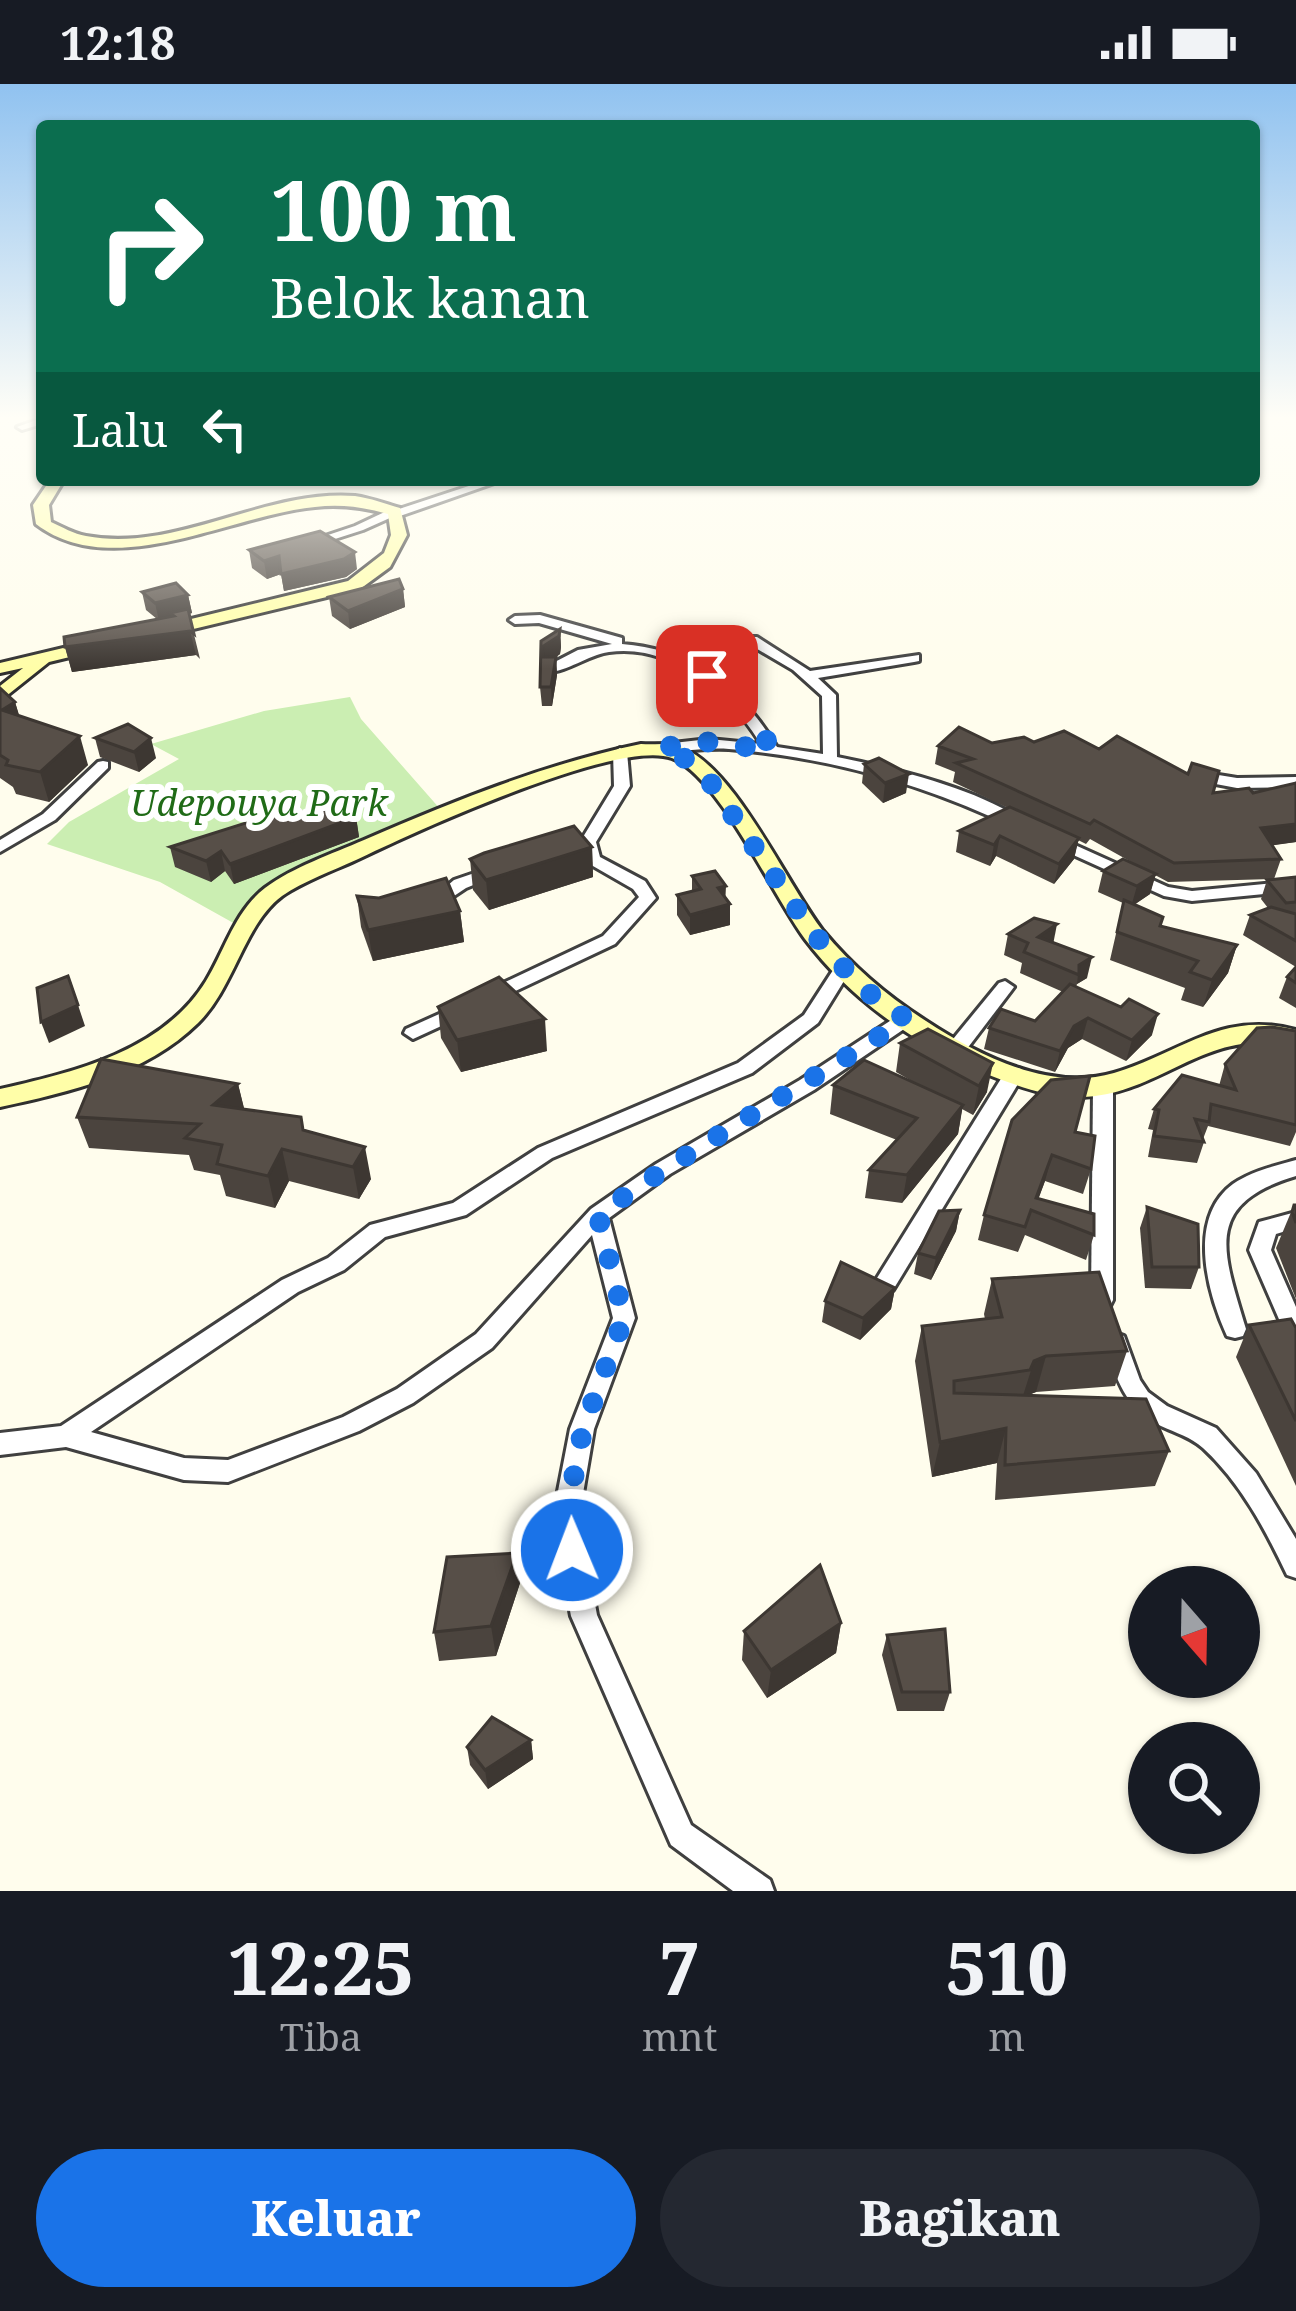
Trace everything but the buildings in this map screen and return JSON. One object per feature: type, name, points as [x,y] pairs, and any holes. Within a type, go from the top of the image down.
[{"type":"street","points":[[43,500],[44,524],[67,538],[91,542],[165,535],[313,503],[380,503],[395,512],[402,527],[398,545],[375,574],[354,585],[143,635]]},
{"type":"street","points":[[289,548],[433,500]]},
{"type":"street","points":[[515,620],[540,619],[676,659],[721,685],[757,724],[772,750]]},
{"type":"street","points":[[0,668],[123,639]]},
{"type":"street","points":[[752,640],[808,675],[830,695],[830,758]]},
{"type":"street","points":[[552,668],[592,648],[627,644]]},
{"type":"street","points":[[0,695],[50,656]]},
{"type":"street","points":[[808,675],[914,658]]},
{"type":"street","points":[[0,1098],[106,1070],[171,1031],[210,993],[256,906],[275,891],[420,823],[620,752],[701,741],[830,758],[907,775],[965,796],[1165,891],[1192,896],[1296,886]]},
{"type":"street","points":[[660,748],[676,752],[704,773],[813,933],[843,968],[906,1019],[956,1048],[1048,1085],[1102,1089],[1232,1033],[1274,1029],[1296,1039]]},
{"type":"street","points":[[413,1033],[579,956],[609,940],[627,923],[647,892],[592,859],[580,844],[622,786],[620,752]]},
{"type":"street","points":[[0,847],[49,817],[103,765]]},
{"type":"street","points":[[1175,771],[1225,782],[1296,782]]},
{"type":"street","points":[[424,908],[437,904],[460,884],[520,862]]},
{"type":"street","points":[[66,1436],[290,1286],[335,1264],[378,1231],[459,1209],[545,1153],[745,1068],[811,1019],[843,968]]},
{"type":"street","points":[[956,1048],[1005,987]]},
{"type":"street","points":[[0,1444],[66,1436],[184,1468],[228,1472],[351,1424],[447,1369],[484,1341],[598,1215],[663,1168],[807,1085],[906,1019]]},
{"type":"street","points":[[885,1283],[1014,1074]]},
{"type":"street","points":[[1102,1089],[1102,1304],[1136,1399],[1150,1411],[1202,1431],[1232,1460],[1263,1497],[1296,1566]]},
{"type":"street","points":[[1235,1329],[1215,1240],[1222,1208],[1232,1192],[1262,1176],[1296,1168]]},
{"type":"street","points":[[598,1215],[624,1318],[583,1429],[566,1517],[584,1616],[681,1835],[759,1891]]},
{"type":"street","points":[[1296,1220],[1267,1228],[1260,1250],[1296,1333]]},
{"type":"street","points":[[1072,1284],[1101,1275]]},
{"type":"street","points":[[1105,1402],[1136,1399]]},
{"type":"green space","name":"Udepouya Park","points":[[350,697],[361,719],[441,810],[309,875],[237,925],[160,882],[47,844],[69,822],[179,759],[151,744],[264,711]]},
{"type":"route","points":[[572,1550],[566,1517],[583,1429],[624,1318],[598,1215],[663,1168],[807,1085],[906,1019],[862,988],[813,933],[704,773],[691,760],[660,748],[701,741],[772,750],[757,724],[707,676]]}]
